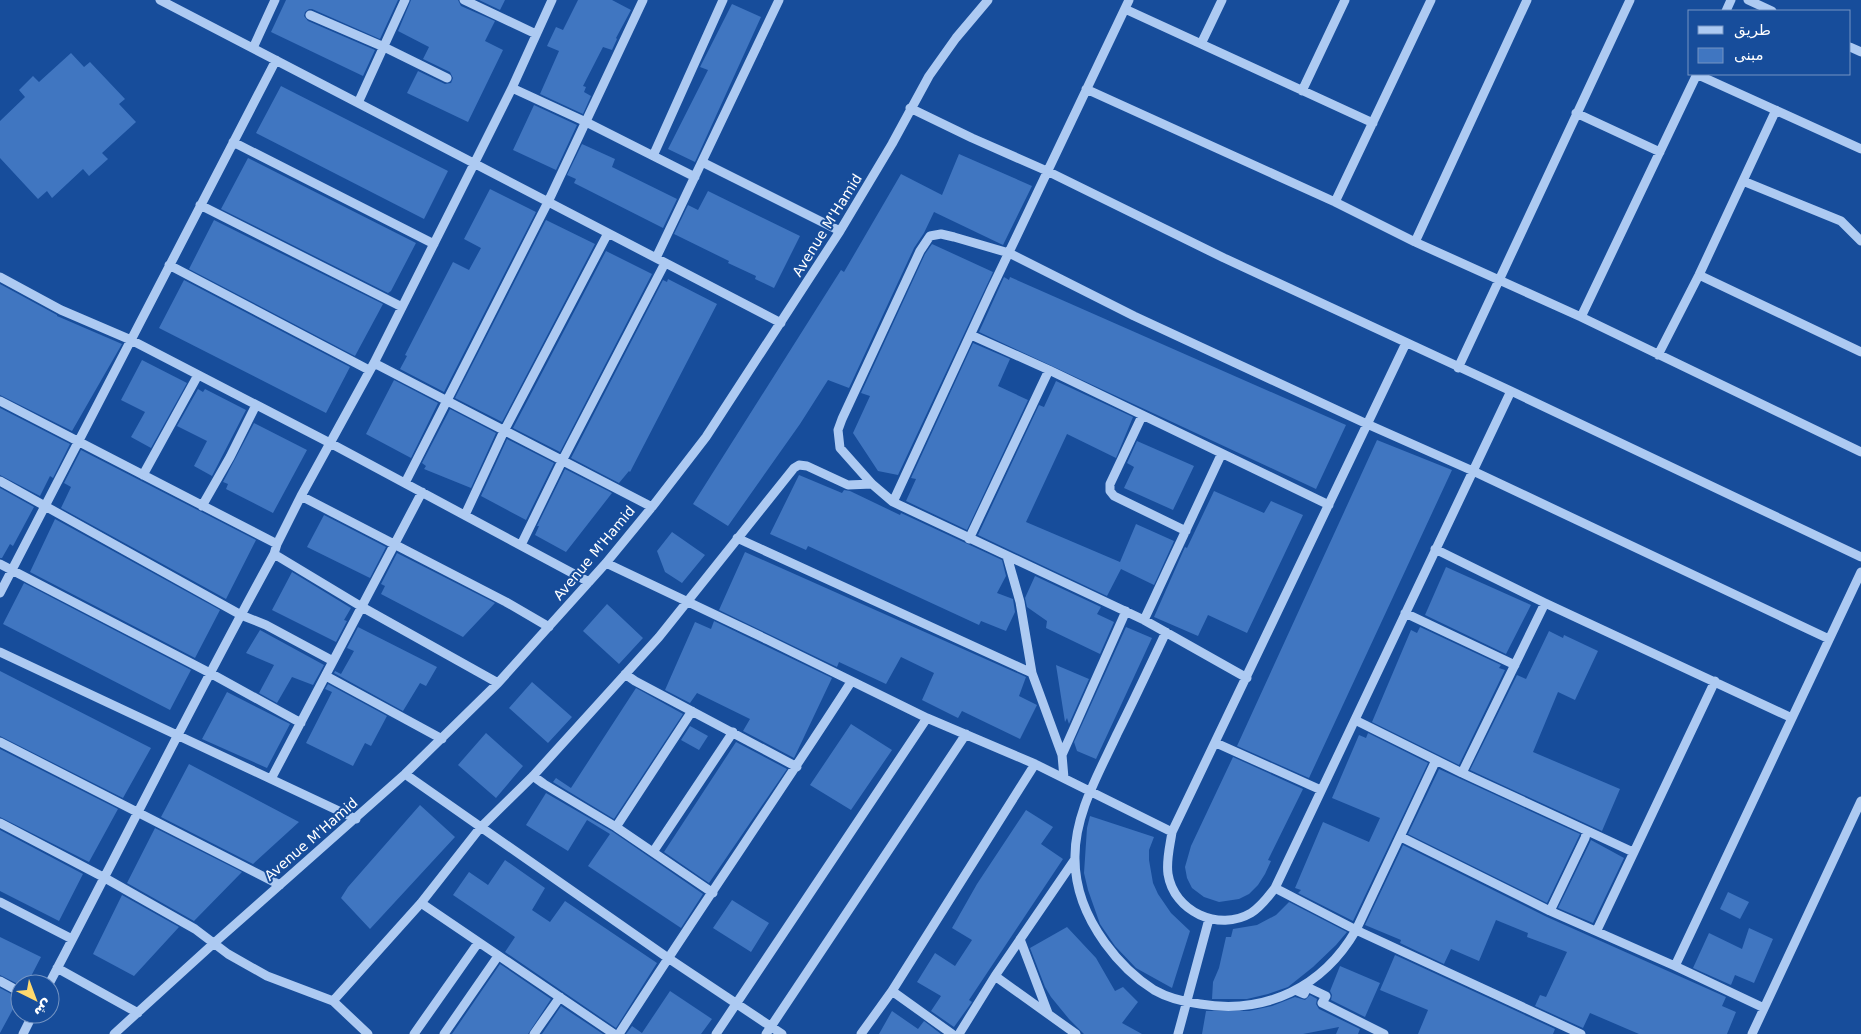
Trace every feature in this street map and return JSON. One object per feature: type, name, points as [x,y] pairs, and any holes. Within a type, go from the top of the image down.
[{"type":"street","points":[[253,48],[275,0]]},
{"type":"street","points":[[358,103],[405,0]]},
{"type":"street","points":[[464,0],[536,34]]},
{"type":"street","points":[[54,974],[140,812],[210,672],[274,554],[277,544],[301,496],[372,366],[512,88],[552,0]]},
{"type":"street","points":[[405,483],[548,202],[643,0]]},
{"type":"street","points":[[653,156],[723,0]]},
{"type":"street","points":[[656,258],[779,0]]},
{"type":"street","name":"Avenue M'Hamid","points":[[114,1034],[405,774],[498,683],[606,563],[706,437],[840,231],[892,144],[929,76],[988,0]]},
{"type":"street","points":[[1201,44],[1222,0]]},
{"type":"street","points":[[1302,91],[1345,0]]},
{"type":"street","points":[[1335,202],[1431,0]]},
{"type":"street","points":[[1414,242],[1527,0]]},
{"type":"street","points":[[1458,368],[1630,0]]},
{"type":"street","points":[[1748,0],[1770,10]]},
{"type":"street","points":[[166,1],[474,164],[781,323]]},
{"type":"street","points":[[893,502],[1010,253],[1046,171],[1127,4],[1201,44],[1373,123]]},
{"type":"street","points":[[310,15],[384,47],[447,78]]},
{"type":"street","points":[[0,593],[276,60]]},
{"type":"street","points":[[1580,317],[1696,75]]},
{"type":"street","points":[[1698,75],[1861,148]]},
{"type":"street","points":[[512,88],[695,176]]},
{"type":"street","points":[[1086,89],[1335,202],[1414,242],[1580,317],[1861,452]]},
{"type":"street","points":[[910,108],[1046,171],[1224,258],[1861,557]]},
{"type":"street","points":[[1658,355],[1699,275],[1776,110]]},
{"type":"street","points":[[1576,113],[1660,152]]},
{"type":"street","points":[[233,142],[434,244]]},
{"type":"street","points":[[702,162],[840,231]]},
{"type":"street","points":[[1743,181],[1841,221],[1861,241]]},
{"type":"street","points":[[200,205],[402,307]]},
{"type":"street","points":[[465,515],[504,431],[608,233]]},
{"type":"street","points":[[1247,678],[1144,620],[893,502],[872,484],[840,448],[838,430],[920,250],[930,236],[940,234],[1010,253],[1134,316],[1473,471],[1829,639]]},
{"type":"street","points":[[521,545],[562,461],[665,263]]},
{"type":"street","points":[[169,266],[446,401],[652,507]]},
{"type":"street","points":[[1699,275],[1861,352]]},
{"type":"street","points":[[0,277],[61,310],[131,340],[330,443],[589,582]]},
{"type":"street","points":[[971,335],[1049,370],[1329,506]]},
{"type":"street","points":[[1406,343],[1172,832],[1167,863],[1171,884],[1175,893],[1197,914],[1209,919],[1226,921],[1251,913],[1261,905],[1275,888],[1511,392]]},
{"type":"street","points":[[969,539],[1049,370]]},
{"type":"street","points":[[143,475],[198,375]]},
{"type":"street","points":[[0,401],[277,544]]},
{"type":"street","points":[[202,506],[230,457],[256,405]]},
{"type":"street","points":[[1142,416],[1110,484],[1110,491],[1114,496],[1186,531]]},
{"type":"street","points":[[1144,620],[1222,454]]},
{"type":"street","points":[[333,1001],[421,903],[480,828],[533,776],[673,620],[794,468],[799,465],[807,466],[848,485],[872,484]]},
{"type":"street","points":[[0,482],[45,505],[241,615],[266,625],[333,661]]},
{"type":"street","points":[[271,779],[422,492]]},
{"type":"street","points":[[301,496],[506,602],[549,627]]},
{"type":"street","points":[[737,538],[1032,673]]},
{"type":"street","points":[[1435,549],[1792,718]]},
{"type":"street","points":[[274,554],[362,607],[498,683]]},
{"type":"street","points":[[1007,556],[1020,602],[1032,673],[1062,755],[1064,778]]},
{"type":"street","points":[[606,563],[927,718],[1035,764],[1172,832]]},
{"type":"street","points":[[0,564],[210,672],[301,723]]},
{"type":"street","points":[[1675,966],[1861,572]]},
{"type":"street","points":[[1462,773],[1545,602]]},
{"type":"street","points":[[1062,755],[1126,612]]},
{"type":"street","points":[[1405,613],[1515,665]]},
{"type":"street","points":[[1166,632],[1090,791],[1077,836],[1075,859],[1078,884],[1088,916],[1113,955],[1140,980],[1172,999],[1210,1006],[1244,1007],[1271,1001],[1295,990],[1308,983],[1328,967],[1348,945],[1356,930],[1436,760]]},
{"type":"street","points":[[0,652],[356,819]]},
{"type":"street","points":[[625,674],[797,767]]},
{"type":"street","points":[[326,676],[442,738]]},
{"type":"street","points":[[1597,930],[1715,681]]},
{"type":"street","points":[[619,1034],[797,767],[851,682]]},
{"type":"street","points":[[616,827],[692,711]]},
{"type":"street","points":[[716,1034],[927,718]]},
{"type":"street","points":[[1355,720],[1462,773],[1633,852]]},
{"type":"street","points":[[653,852],[733,732]]},
{"type":"street","points":[[768,1030],[966,734]]},
{"type":"street","points":[[0,742],[280,885]]},
{"type":"street","points":[[1216,742],[1321,790]]},
{"type":"street","points":[[862,1034],[892,991],[1035,764]]},
{"type":"street","points":[[405,774],[480,828],[736,1003],[768,1030],[782,1034]]},
{"type":"street","points":[[533,776],[616,827],[713,892]]},
{"type":"street","points":[[1752,1034],[1861,801]]},
{"type":"street","points":[[0,822],[195,929],[213,944],[267,976],[333,1001],[368,1034]]},
{"type":"street","points":[[1550,911],[1587,831]]},
{"type":"street","points":[[1400,837],[1550,911],[1597,930],[1764,1008]]},
{"type":"street","points":[[960,1034],[995,976],[1075,859]]},
{"type":"street","points":[[1275,888],[1356,930],[1581,1034]]},
{"type":"street","points":[[0,902],[72,939]]},
{"type":"street","points":[[421,903],[614,1034]]},
{"type":"street","points":[[1178,1034],[1209,919]]},
{"type":"street","points":[[1020,939],[1048,1013]]},
{"type":"street","points":[[414,1034],[478,943]]},
{"type":"street","points":[[444,1034],[498,956]]},
{"type":"street","points":[[57,968],[138,1012]]},
{"type":"street","points":[[995,976],[1076,1034]]},
{"type":"street","points":[[1295,990],[1304,994],[1307,987],[1326,996],[1322,1003],[1384,1034]]},
{"type":"street","points":[[892,991],[952,1034]]},
{"type":"street","points":[[534,1034],[560,997]]},
{"type":"building","points":[[286,0],[398,0],[380,39],[312,9],[305,12],[304,16],[308,21],[375,50],[363,76],[271,32]]},
{"type":"building","points":[[411,0],[458,0],[461,6],[495,21],[485,41],[503,50],[468,122],[407,93],[418,71],[445,84],[451,83],[453,78],[450,72],[423,59],[429,47],[398,31]]},
{"type":"building","points":[[479,0],[505,0],[500,10]]},
{"type":"building","points":[[578,0],[612,0],[631,10],[616,38],[612,50],[603,47],[583,86],[586,87],[584,92],[591,96],[583,114],[540,94],[559,51],[547,46],[556,27],[563,30]]},
{"type":"building","points":[[732,4],[761,17],[695,162],[668,149],[708,70],[700,67]]},
{"type":"building","points":[[71,53],[84,67],[90,62],[125,99],[119,104],[136,122],[102,153],[108,159],[89,176],[83,169],[52,198],[47,191],[38,199],[0,158],[0,121],[25,97],[19,90],[33,76],[39,82]]},
{"type":"building","points":[[281,86],[448,171],[424,219],[256,133]]},
{"type":"building","points":[[534,105],[577,125],[556,170],[513,150]]},
{"type":"building","points":[[582,144],[615,159],[612,167],[677,199],[663,228],[574,183],[576,179],[567,175]]},
{"type":"building","points":[[959,154],[1032,186],[1003,245],[934,212],[914,248],[849,388],[828,380],[800,424],[728,526],[693,504],[841,270],[844,272],[901,174],[942,195]]},
{"type":"building","points":[[248,158],[416,243],[391,291],[388,293],[221,209]]},
{"type":"building","points":[[490,189],[536,212],[444,392],[400,369],[407,356],[405,355],[453,262],[469,270],[481,248],[464,239]]},
{"type":"building","points":[[708,191],[800,236],[774,288],[755,279],[756,276],[728,263],[729,261],[674,234],[688,205],[698,210]]},
{"type":"building","points":[[214,220],[383,304],[355,356],[189,269]]},
{"type":"building","points":[[546,220],[595,244],[502,422],[455,398]]},
{"type":"building","points":[[932,244],[993,272],[898,475],[878,471],[853,433],[870,396],[861,393],[925,254]]},
{"type":"building","points":[[606,251],[652,274],[560,452],[513,428]]},
{"type":"building","points":[[1004,277],[1009,280],[1010,277],[1346,425],[1316,489],[979,332]]},
{"type":"building","points":[[668,279],[717,304],[630,472],[619,483],[571,458],[663,280],[667,282]]},
{"type":"building","points":[[184,280],[350,367],[326,413],[159,328]]},
{"type":"building","points":[[0,284],[57,316],[122,344],[72,431],[0,395]]},
{"type":"building","points":[[973,343],[1010,359],[998,386],[1028,400],[967,530],[906,501],[916,479],[911,478]]},
{"type":"building","points":[[142,360],[187,383],[151,448],[131,437],[145,412],[121,400]]},
{"type":"building","points":[[394,380],[438,403],[411,458],[366,434]]},
{"type":"building","points":[[1056,381],[1133,417],[1116,458],[1067,434],[1026,522],[1120,562],[1136,524],[1174,541],[1154,585],[1121,569],[1107,596],[978,535],[1039,405],[1044,407]]},
{"type":"building","points":[[198,389],[203,392],[205,389],[246,410],[212,476],[194,466],[207,441],[177,426]]},
{"type":"building","points":[[0,408],[70,444],[53,478],[50,476],[40,496],[0,475]]},
{"type":"building","points":[[450,409],[496,433],[471,488],[424,469],[426,466],[422,463]]},
{"type":"building","points":[[254,423],[307,450],[273,513],[226,489],[228,484],[223,482]]},
{"type":"building","points":[[507,439],[554,463],[526,520],[481,496]]},
{"type":"building","points":[[1377,440],[1452,470],[1309,778],[1237,746]]},
{"type":"building","points":[[1137,441],[1194,466],[1173,510],[1124,488],[1134,467],[1127,463]]},
{"type":"building","points":[[81,450],[256,540],[226,599],[61,508],[71,487],[64,483]]},
{"type":"building","points":[[565,469],[612,493],[566,552],[535,535],[539,526],[537,526]]},
{"type":"building","points":[[799,475],[842,493],[844,490],[850,491],[1002,560],[1006,576],[997,593],[1013,599],[1015,612],[1006,631],[981,621],[979,625],[808,546],[806,550],[770,534]]},
{"type":"building","points":[[0,488],[34,507],[13,546],[10,544],[2,558],[0,558]]},
{"type":"building","points":[[1214,491],[1264,513],[1271,501],[1303,515],[1247,633],[1208,615],[1198,636],[1154,617],[1185,547],[1187,548]]},
{"type":"building","points":[[324,515],[386,547],[370,578],[307,547]]},
{"type":"building","points":[[55,519],[220,610],[195,658],[30,572]]},
{"type":"building","points":[[672,532],[705,555],[682,583],[665,572],[657,551]]},
{"type":"building","points":[[745,552],[1026,677],[1019,696],[1037,705],[1020,739],[962,711],[958,718],[922,700],[934,673],[901,657],[886,684],[839,662],[837,667],[719,610]]},
{"type":"building","points":[[397,553],[495,603],[463,637],[381,594],[385,586],[381,584]]},
{"type":"building","points":[[1446,567],[1531,605],[1506,654],[1425,615]]},
{"type":"building","points":[[292,572],[351,608],[344,620],[347,621],[336,642],[272,610]]},
{"type":"building","points":[[1035,576],[1101,607],[1097,614],[1114,622],[1100,654],[1046,628],[1047,621],[1027,607],[1025,598]]},
{"type":"building","points":[[24,583],[191,670],[170,710],[3,624]]},
{"type":"building","points":[[607,604],[643,638],[619,664],[583,631]]},
{"type":"building","points":[[714,621],[832,678],[794,758],[743,731],[750,719],[697,693],[690,703],[665,690],[695,622],[711,629]]},
{"type":"building","points":[[358,627],[437,667],[426,686],[420,683],[403,711],[334,673],[335,671],[341,674],[354,651],[347,648]]},
{"type":"building","points":[[1126,627],[1152,638],[1096,759],[1077,751],[1074,742]]},
{"type":"building","points":[[1420,627],[1501,665],[1499,668],[1505,670],[1459,765],[1372,722],[1411,630],[1417,633]]},
{"type":"building","points":[[260,630],[324,665],[313,685],[292,677],[277,703],[259,693],[274,665],[246,653]]},
{"type":"building","points":[[1549,631],[1563,638],[1564,635],[1598,651],[1575,700],[1558,692],[1533,752],[1620,789],[1602,831],[1470,770],[1517,675],[1526,679]]},
{"type":"building","points":[[1056,665],[1089,679],[1069,724],[1067,718],[1065,722]]},
{"type":"building","points":[[0,671],[151,748],[123,798],[0,736]]},
{"type":"building","points":[[532,682],[572,717],[548,743],[509,708]]},
{"type":"building","points":[[328,684],[387,716],[371,746],[365,743],[353,766],[306,743],[332,692],[325,689]]},
{"type":"building","points":[[636,688],[683,714],[614,819],[553,782],[556,778],[571,788]]},
{"type":"building","points":[[227,692],[290,724],[267,768],[202,739]]},
{"type":"building","points":[[851,724],[892,750],[851,810],[810,785]]},
{"type":"building","points":[[690,726],[708,736],[699,750],[681,740]]},
{"type":"building","points":[[486,733],[523,766],[496,798],[458,765]]},
{"type":"building","points":[[1368,733],[1428,763],[1353,921],[1298,893],[1301,890],[1295,888],[1323,822],[1369,842],[1380,818],[1332,798],[1359,735],[1366,738]]},
{"type":"building","points":[[736,742],[787,769],[709,883],[664,852]]},
{"type":"building","points":[[0,749],[118,809],[89,862],[0,817]]},
{"type":"building","points":[[1233,757],[1303,789],[1268,860],[1271,861],[1265,874],[1258,885],[1249,894],[1239,899],[1219,902],[1204,897],[1192,888],[1187,878],[1185,867],[1191,846]]},
{"type":"building","points":[[189,764],[299,822],[253,864],[161,817]]},
{"type":"building","points":[[1439,769],[1580,834],[1547,903],[1408,834]]},
{"type":"building","points":[[546,793],[613,832],[703,894],[681,928],[588,866],[610,834],[587,820],[568,851],[526,825]]},
{"type":"building","points":[[420,805],[455,837],[370,929],[341,898],[348,887]]},
{"type":"building","points":[[1026,810],[1053,827],[1041,844],[1063,859],[969,1000],[972,1002],[954,1027],[931,1011],[941,996],[917,982],[935,953],[955,966],[972,940],[952,928],[977,884]]},
{"type":"building","points":[[1090,816],[1154,837],[1149,850],[1153,883],[1171,913],[1190,931],[1172,988],[1136,968],[1115,946],[1100,924],[1084,873],[1087,828]]},
{"type":"building","points":[[155,828],[242,872],[194,921],[127,883]]},
{"type":"building","points":[[0,830],[83,874],[59,921],[0,891]]},
{"type":"building","points":[[1591,840],[1624,858],[1593,923],[1558,908]]},
{"type":"building","points":[[1403,845],[1547,917],[1726,997],[1722,1006],[1736,1012],[1727,1034],[1639,1034],[1590,1013],[1583,1028],[1535,1006],[1540,995],[1546,997],[1567,952],[1527,937],[1528,933],[1496,920],[1479,961],[1451,949],[1444,964],[1400,943],[1401,940],[1365,925]]},
{"type":"building","points":[[505,860],[545,888],[532,910],[550,922],[565,901],[657,963],[616,1028],[505,952],[515,937],[453,895],[469,872],[488,885]]},
{"type":"building","points":[[1728,892],[1749,902],[1740,919],[1720,909]]},
{"type":"building","points":[[122,895],[179,927],[134,976],[93,954]]},
{"type":"building","points":[[732,900],[769,923],[751,952],[713,928]]},
{"type":"building","points":[[1289,902],[1347,932],[1313,967],[1288,987],[1247,999],[1212,999],[1213,982],[1219,968],[1226,937],[1231,937],[1233,929],[1257,925],[1276,915]]},
{"type":"building","points":[[1067,927],[1096,958],[1115,991],[1123,987],[1138,1002],[1122,1023],[1142,1034],[1084,1034],[1051,997],[1045,987],[1030,948]]},
{"type":"building","points":[[1749,928],[1773,939],[1754,983],[1735,975],[1731,985],[1693,968],[1709,933],[1742,949]]},
{"type":"building","points":[[0,937],[41,957],[32,974],[10,974],[10,980],[0,975]]},
{"type":"building","points":[[1395,955],[1555,1029],[1553,1034],[1418,1034],[1428,1010],[1380,990]]},
{"type":"building","points":[[500,964],[551,999],[528,1034],[452,1034]]},
{"type":"building","points":[[1340,966],[1380,983],[1365,1017],[1331,1000],[1332,995],[1330,991]]},
{"type":"building","points":[[0,988],[10,993],[10,1015],[0,1033]]},
{"type":"building","points":[[670,991],[712,1019],[701,1034],[626,1034],[632,1026],[642,1033]]},
{"type":"building","points":[[1310,995],[1317,999],[1316,1004],[1319,1009],[1360,1029],[1358,1034],[1336,1034],[1339,1027],[1303,1034],[1202,1034],[1206,1011],[1249,1011],[1272,1006],[1295,997],[1305,1000]]},
{"type":"building","points":[[561,1006],[603,1034],[542,1034]]},
{"type":"building","points":[[892,1011],[918,1029],[924,1021],[941,1034],[879,1034]]}]
